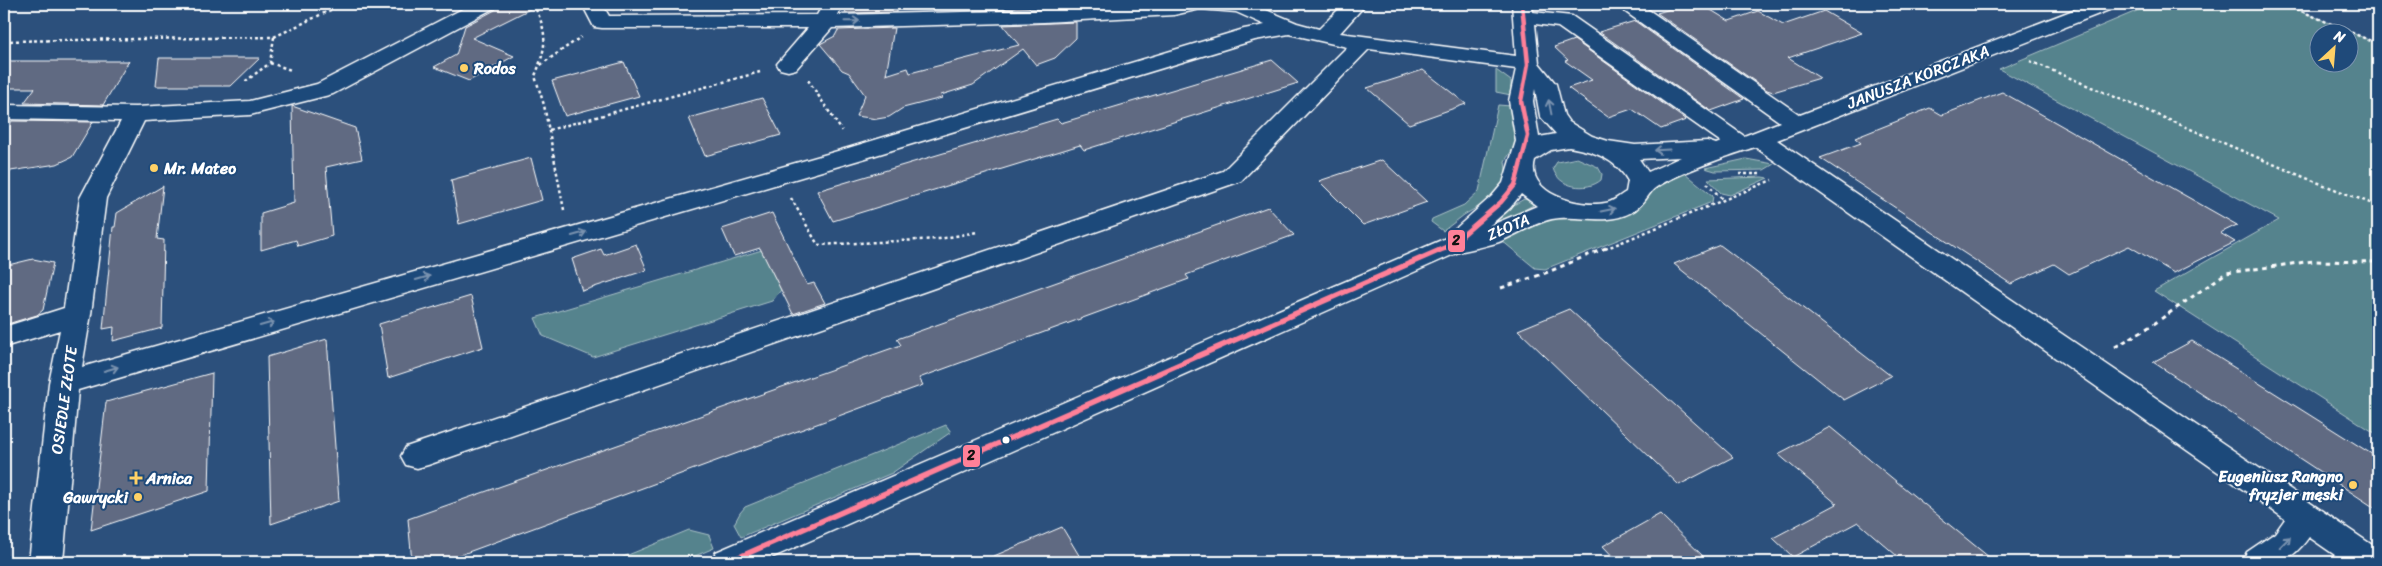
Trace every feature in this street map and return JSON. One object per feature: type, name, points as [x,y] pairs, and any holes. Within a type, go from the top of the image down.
[{"type":"street","points":[[4,112],[136,114],[250,108],[325,89],[487,4]]},
{"type":"street","points":[[760,4],[768,23]]},
{"type":"street","points":[[597,13],[768,23],[829,13],[1109,13],[1174,9],[1197,4]]},
{"type":"street","points":[[1204,4],[1240,6],[1289,28],[1324,37],[1528,64],[1545,84],[1552,116],[1562,127],[1592,143],[1619,154],[1632,164],[1640,176],[1640,188],[1636,197],[1628,204],[1600,212],[1566,208],[1547,202],[1532,192],[1522,180],[1520,163],[1531,148],[1545,142],[1563,140],[1592,143]]},
{"type":"street","points":[[1324,37],[1356,4]]},
{"type":"street","points":[[1627,4],[1798,124]]},
{"type":"street","name":"JANUSZA KORCZAKA","points":[[1640,188],[1663,173],[1798,124],[2107,4]]},
{"type":"street","points":[[1523,10],[1564,22],[1742,143],[2087,364],[2371,562]]},
{"type":"street","name":"ZŁOTA","points":[[1450,246],[1501,202],[1515,185],[1528,136],[1521,102],[1528,64],[1523,10]]},
{"type":"street","points":[[788,64],[829,13]]},
{"type":"street","points":[[64,383],[857,153],[1252,34],[1289,28]]},
{"type":"street","points":[[417,456],[1232,176],[1363,43]]},
{"type":"street","name":"OSIEDLE ZŁOTE","points":[[46,562],[64,383],[77,314],[93,198],[136,114]]},
{"type":"street","name":"JANUSZA KORCZAKA","points":[[1592,143],[1635,152],[1742,143]]},
{"type":"street","name":"ZŁOTA","points":[[728,562],[1450,246],[1489,236],[1544,212],[1566,208]]},
{"type":"street","points":[[4,337],[77,314]]},
{"type":"street","points":[[2259,562],[2287,543],[2305,516]]},
{"type":"path","points":[[4,20],[7,4]]},
{"type":"path","points":[[4,41],[274,37],[343,4]]},
{"type":"path","points":[[533,4],[547,35],[546,46],[536,76],[549,130],[570,237]]},
{"type":"path","points":[[2285,4],[2378,44]]},
{"type":"path","points":[[539,66],[550,60],[597,13]]},
{"type":"path","points":[[236,87],[270,63],[274,37]]},
{"type":"path","points":[[1997,46],[2070,79],[2306,178],[2378,206]]},
{"type":"path","points":[[270,63],[298,73]]},
{"type":"path","points":[[549,130],[788,64],[797,65],[857,153]]},
{"type":"path","points":[[1735,174],[1785,169]]},
{"type":"path","points":[[1501,288],[1544,274],[1776,178],[1785,169]]},
{"type":"path","points":[[779,175],[818,244],[939,238],[986,231]]},
{"type":"path","points":[[1704,180],[1723,200]]},
{"type":"path","points":[[2087,364],[2151,326],[2226,273],[2313,261],[2378,262]]},
{"type":"green space","points":[[2153,4],[2285,4],[2327,22],[2310,22],[2310,72],[2360,72],[2360,36],[2378,44],[2378,435],[2154,291],[2279,220],[1999,69]]},
{"type":"green space","points":[[1496,70],[1511,81],[1511,95],[1496,92]]},
{"type":"green space","points":[[1498,105],[1511,106],[1518,141],[1505,161],[1507,178],[1490,200],[1464,215],[1443,231],[1431,222],[1432,219],[1464,205],[1479,191]]},
{"type":"green space","points":[[1577,158],[1598,167],[1602,174],[1601,180],[1595,184],[1581,187],[1567,184],[1561,180],[1553,168],[1557,162]]},
{"type":"green space","points":[[1746,159],[1774,164],[1764,170],[1715,171],[1705,168]]},
{"type":"green space","points":[[1685,173],[1713,196],[1712,202],[1545,269],[1535,268],[1501,240],[1544,217],[1631,211],[1646,201],[1654,188],[1669,177]]},
{"type":"green space","points":[[1768,178],[1730,195],[1721,193],[1708,179]]},
{"type":"green space","points":[[1524,199],[1532,201],[1533,205],[1489,230],[1481,224]]},
{"type":"green space","points":[[762,250],[781,290],[772,301],[593,357],[543,336],[535,318]]},
{"type":"green space","points":[[946,425],[951,432],[892,473],[741,537],[734,524],[745,507]]},
{"type":"green space","points":[[689,530],[709,535],[714,548],[681,562],[611,562]]},
{"type":"building","name":"Rodos","points":[[499,4],[540,4],[472,38],[514,56],[469,81],[434,67],[456,55],[465,26],[495,10]]},
{"type":"building","points":[[848,4],[898,4],[897,12],[845,13]]},
{"type":"building","points":[[986,4],[1075,4],[1075,6],[990,9]]},
{"type":"building","points":[[1687,4],[1701,4],[1729,21],[1758,11],[1783,25],[1824,11],[1862,33],[1788,58],[1820,78],[1773,92],[1767,90],[1657,13]]},
{"type":"building","points":[[1635,21],[1744,99],[1711,111],[1599,32]]},
{"type":"building","points":[[1076,22],[1076,38],[1055,58],[1036,65],[1023,49],[973,85],[941,95],[942,98],[903,108],[889,117],[877,119],[856,116],[865,95],[849,73],[842,70],[820,44],[835,36],[838,30],[894,28],[886,75],[908,68],[910,73],[1019,45],[1003,25]]},
{"type":"building","points":[[1574,40],[1686,120],[1661,129],[1632,109],[1608,117],[1568,88],[1592,80],[1565,61],[1568,60],[1554,47]]},
{"type":"building","points":[[159,58],[260,58],[231,86],[156,86]]},
{"type":"building","points":[[1272,60],[1298,83],[1084,150],[1080,145],[833,221],[817,191],[1057,119],[1061,123]]},
{"type":"building","points":[[4,61],[129,61],[103,105],[24,103],[35,88],[4,88]]},
{"type":"building","points":[[624,62],[639,96],[565,116],[552,81]]},
{"type":"building","points":[[1423,70],[1466,104],[1409,124],[1367,88]]},
{"type":"building","points":[[2002,92],[2237,225],[2220,233],[2235,242],[2174,273],[2129,246],[2069,274],[2054,264],[2011,284],[1820,158],[1861,143],[1855,138],[1930,108],[1942,115]]},
{"type":"building","points":[[762,98],[781,135],[705,156],[689,118]]},
{"type":"building","points":[[292,106],[355,128],[362,159],[326,167],[332,236],[298,246],[296,240],[261,250],[261,213],[294,203]]},
{"type":"building","points":[[12,121],[93,122],[72,157],[57,164],[4,172],[4,132]]},
{"type":"building","points":[[531,158],[542,200],[459,224],[451,180]]},
{"type":"building","points":[[1382,160],[1427,202],[1363,225],[1319,181]]},
{"type":"building","points":[[163,186],[157,239],[164,240],[162,328],[113,341],[114,327],[103,329],[113,227],[115,227],[117,213]]},
{"type":"building","points":[[1268,207],[1294,235],[1186,275],[1189,279],[919,378],[923,385],[441,562],[412,562],[408,519],[901,345],[897,339]]},
{"type":"building","points":[[772,213],[807,285],[814,283],[825,303],[793,314],[760,248],[734,256],[722,229]]},
{"type":"building","points":[[636,244],[647,270],[582,291],[572,259],[601,249],[604,255]]},
{"type":"building","points":[[1720,245],[1891,376],[1844,400],[1674,264]]},
{"type":"building","points":[[33,259],[53,263],[43,310],[37,315],[4,325],[4,266]]},
{"type":"building","points":[[471,296],[483,347],[388,378],[379,324]]},
{"type":"building","points":[[1569,309],[1733,457],[1679,485],[1518,330]]},
{"type":"building","points":[[327,339],[339,501],[271,524],[267,357]]},
{"type":"building","points":[[2192,341],[2378,458],[2378,510],[2153,362]]},
{"type":"building","points":[[212,373],[209,491],[91,530],[106,402]]},
{"type":"building","points":[[1830,427],[1995,562],[1904,562],[1858,522],[1793,557],[1773,538],[1837,504],[1778,454]]},
{"type":"building","points":[[1660,514],[1709,562],[1618,562],[1603,546]]},
{"type":"building","points":[[1062,527],[1083,562],[980,562]]},
{"type":"transit line","name":"2","points":[[728,562],[1450,246],[1501,202],[1515,185],[1528,136],[1521,101],[1528,64],[1522,4]]},
{"type":"place","name":"Rodos","points":[[464,68]]},
{"type":"place","name":"Mr. Mateo","points":[[154,168]]},
{"type":"place","name":"Arnica","points":[[136,478]]},
{"type":"place","name":"Eugeniusz Rangno fryzjer męski","points":[[2353,485]]},
{"type":"place","name":"Gawrycki","points":[[138,497]]}]
